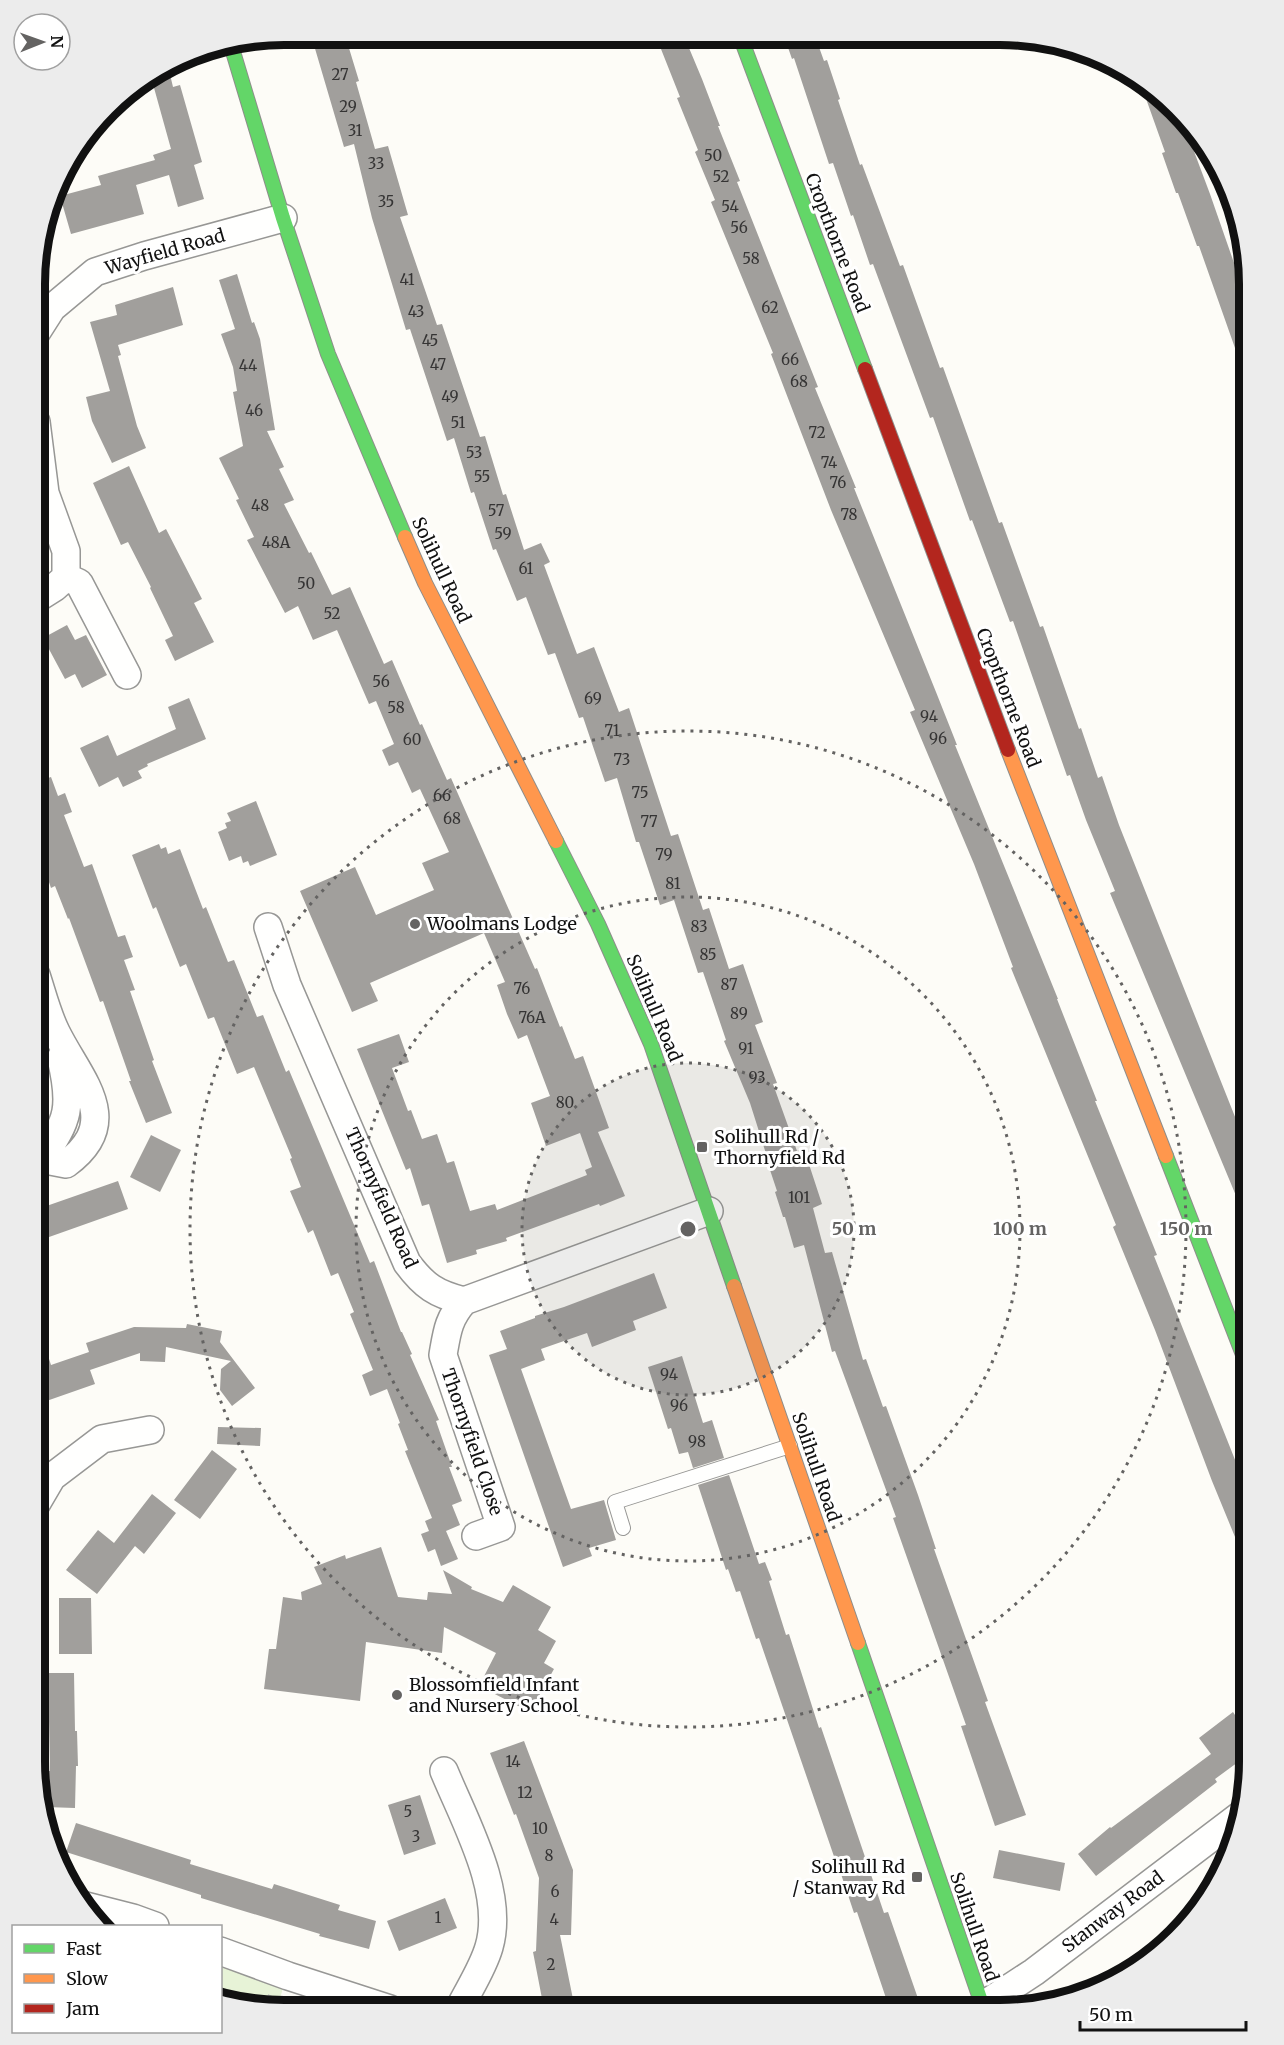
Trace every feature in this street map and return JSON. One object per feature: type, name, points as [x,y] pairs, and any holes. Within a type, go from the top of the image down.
[{"type":"street","name":"Cropthorne Road","points":[[743,45],[987,695],[1239,1344]]},
{"type":"street","name":"Solihull Road","points":[[233,51],[283,218],[328,354],[374,465],[425,583],[598,924],[651,1044],[980,2000]]},
{"type":"street","name":"Wayfield Road","points":[[45,319],[52,308],[95,272],[144,256],[283,218]]},
{"type":"street","points":[[45,493],[66,551],[66,577],[45,593]]},
{"type":"street","points":[[66,577],[79,583],[127,675]]},
{"type":"street","name":"Thornyfield Road","points":[[268,927],[286,985],[407,1263],[418,1278],[433,1290],[446,1297],[464,1301]]},
{"type":"street","points":[[45,1001],[55,1030],[93,1098],[94,1127],[90,1142],[80,1154],[66,1164],[45,1161]]},
{"type":"street","points":[[464,1301],[709,1211]]},
{"type":"street","name":"Thornyfield Close","points":[[464,1301],[453,1314],[443,1355],[501,1527],[476,1536]]},
{"type":"street","points":[[45,1489],[52,1477],[102,1439],[150,1430]]},
{"type":"street","points":[[444,1771],[490,1886],[493,1912],[489,1948],[463,2000]]},
{"type":"street","name":"Stanway Road","points":[[994,2000],[1231,1822]]},
{"type":"street","points":[[95,1908],[152,1925]]},
{"type":"street","points":[[222,1952],[362,2000]]},
{"type":"lane","points":[[623,1528],[615,1502],[790,1446]]},
{"type":"green space","points":[[222,1965],[284,1985],[280,2000],[253,1998],[222,1992]]},
{"type":"building","points":[[314,45],[348,45],[375,149],[388,146],[408,215],[400,217],[437,325],[442,324],[480,437],[485,436],[503,495],[506,494],[524,550],[541,543],[550,562],[544,565],[577,654],[594,647],[619,712],[629,708],[671,836],[678,834],[703,910],[709,908],[729,969],[743,964],[763,1022],[755,1025],[777,1083],[773,1084],[797,1151],[804,1149],[822,1204],[813,1208],[825,1253],[832,1252],[863,1360],[866,1359],[883,1407],[886,1406],[918,1495],[936,1549],[934,1549],[988,1701],[985,1702],[1026,1815],[995,1826],[961,1726],[966,1725],[893,1518],[896,1517],[835,1351],[832,1352],[804,1245],[794,1248],[775,1192],[777,1191],[750,1103],[724,1041],[726,1040],[703,972],[698,973],[674,900],[660,905],[639,842],[636,842],[617,778],[605,782],[583,717],[579,718],[555,653],[548,655],[526,597],[517,601],[496,549],[493,550],[474,492],[471,493],[454,438],[447,441],[410,329],[406,330],[372,218],[354,144],[344,147]]},
{"type":"building","points":[[659,45],[688,45],[702,79],[740,181],[737,182],[818,387],[815,388],[957,745],[955,745],[1058,999],[1097,1101],[1095,1101],[1157,1255],[1154,1256],[1239,1470],[1239,1547],[1113,1227],[1116,1225],[1011,968],[1013,967],[974,864],[910,712],[915,710],[831,510],[771,354],[773,353],[711,202],[715,200],[695,152],[698,150],[677,98],[680,97]]},
{"type":"building","points":[[787,45],[818,45],[824,61],[827,60],[860,165],[862,164],[900,266],[903,265],[940,368],[943,367],[999,523],[1002,522],[1040,627],[1043,626],[1098,778],[1102,776],[1119,825],[1239,1127],[1239,1203],[1110,893],[1115,891],[1070,775],[1067,776],[1013,621],[1010,622],[972,520],[970,521],[933,417],[930,418],[873,264],[870,265],[853,215],[851,216],[833,163],[829,164],[794,58],[792,59]]},
{"type":"building","points":[[170,74],[173,87],[180,85],[202,162],[194,165],[204,199],[178,207],[169,175],[136,185],[144,214],[71,234],[62,196],[101,185],[98,176],[155,160],[153,155],[171,149],[153,84]]},
{"type":"building","points":[[1144,92],[1188,136],[1210,194],[1238,276],[1239,359],[1199,246],[1197,246],[1178,193],[1176,193],[1162,153],[1165,152]]},
{"type":"building","points":[[237,274],[252,323],[254,322],[260,339],[275,430],[267,431],[284,467],[279,469],[294,500],[284,504],[332,595],[350,587],[384,664],[392,660],[447,780],[451,778],[535,969],[537,968],[575,1059],[583,1056],[609,1128],[598,1132],[625,1196],[506,1238],[507,1241],[476,1250],[477,1254],[447,1263],[429,1204],[422,1206],[410,1168],[406,1170],[357,1049],[399,1034],[409,1062],[392,1068],[408,1111],[411,1110],[422,1139],[437,1134],[447,1163],[454,1161],[470,1211],[495,1204],[497,1210],[587,1175],[585,1170],[592,1167],[580,1133],[546,1146],[531,1103],[550,1096],[527,1035],[518,1039],[507,1014],[497,985],[505,982],[484,933],[370,983],[378,1001],[352,1012],[300,891],[355,867],[376,915],[434,890],[422,863],[449,852],[420,789],[412,793],[398,762],[389,766],[382,750],[394,744],[376,701],[369,704],[337,630],[313,640],[298,606],[285,613],[247,540],[254,537],[219,458],[243,446],[233,392],[237,391],[233,367],[221,334],[235,329],[219,280]]},
{"type":"building","points":[[173,287],[183,325],[118,345],[121,355],[118,356],[137,426],[146,448],[112,463],[92,421],[86,397],[110,391],[90,322],[117,315],[115,305]]},
{"type":"building","points":[[129,466],[159,533],[166,529],[202,599],[194,603],[214,642],[175,661],[165,640],[173,636],[151,587],[128,542],[121,545],[93,483]]},
{"type":"building","points":[[67,625],[75,640],[86,635],[107,675],[82,688],[75,674],[65,679],[45,642],[45,637]]},
{"type":"building","points":[[189,698],[206,739],[147,764],[148,766],[138,771],[142,778],[123,787],[118,777],[99,787],[80,748],[108,735],[117,756],[176,729],[168,707]]},
{"type":"building","points":[[51,777],[58,796],[65,793],[72,812],[64,815],[84,867],[92,864],[118,937],[125,935],[133,957],[124,960],[135,990],[130,991],[154,1060],[152,1061],[172,1113],[146,1123],[129,1081],[131,1081],[103,1001],[100,1002],[69,918],[55,886],[51,888],[45,870],[45,779]]},
{"type":"building","points":[[256,801],[277,855],[250,866],[248,861],[243,863],[241,856],[229,861],[218,832],[227,828],[225,823],[231,821],[227,813]]},
{"type":"building","points":[[159,844],[161,849],[166,847],[168,854],[180,849],[203,909],[206,907],[228,962],[234,960],[257,1017],[263,1015],[286,1072],[289,1070],[370,1263],[374,1261],[401,1332],[412,1354],[410,1355],[439,1420],[436,1421],[452,1467],[449,1467],[462,1501],[452,1505],[460,1525],[446,1531],[458,1559],[441,1566],[435,1549],[428,1552],[421,1534],[429,1531],[425,1521],[432,1518],[405,1451],[408,1450],[398,1424],[400,1423],[387,1389],[370,1396],[362,1375],[373,1370],[350,1314],[354,1312],[338,1273],[331,1276],[313,1230],[308,1233],[290,1191],[301,1187],[290,1159],[292,1158],[254,1067],[237,1074],[214,1017],[208,1019],[186,964],[180,967],[156,907],[153,909],[132,855]]},
{"type":"building","points":[[151,1135],[181,1150],[160,1192],[130,1177]]},
{"type":"building","points":[[118,1181],[128,1209],[45,1238],[45,1207]]},
{"type":"building","points":[[654,1273],[667,1308],[633,1321],[636,1330],[592,1347],[587,1333],[541,1349],[545,1360],[521,1369],[571,1509],[604,1500],[616,1540],[589,1548],[592,1556],[563,1567],[489,1355],[507,1349],[500,1331]]},
{"type":"building","points":[[187,1324],[222,1331],[220,1342],[255,1388],[232,1406],[220,1390],[221,1369],[231,1361],[166,1347],[165,1362],[140,1361],[140,1353],[90,1370],[95,1384],[45,1402],[45,1346],[51,1365],[89,1352],[86,1343],[134,1327],[186,1328]]},
{"type":"building","points":[[682,1356],[703,1423],[712,1420],[724,1458],[693,1468],[688,1452],[679,1454],[671,1428],[668,1429],[648,1367]]},
{"type":"building","points":[[218,1427],[261,1428],[260,1446],[217,1444]]},
{"type":"building","points":[[212,1450],[237,1469],[200,1519],[174,1500]]},
{"type":"building","points":[[729,1475],[759,1564],[765,1562],[772,1580],[769,1581],[786,1635],[789,1634],[819,1728],[821,1727],[884,1913],[888,1912],[919,2000],[887,2000],[857,1912],[854,1913],[839,1871],[759,1638],[756,1639],[740,1591],[736,1592],[728,1569],[726,1570],[698,1485]]},
{"type":"building","points":[[152,1494],[176,1513],[144,1554],[135,1546],[97,1594],[66,1570],[98,1530],[114,1543]]},
{"type":"building","points":[[381,1547],[398,1597],[427,1600],[428,1592],[452,1594],[443,1570],[472,1587],[471,1589],[503,1602],[513,1585],[551,1607],[538,1630],[556,1641],[544,1663],[554,1669],[530,1712],[479,1686],[496,1653],[444,1627],[442,1653],[366,1642],[360,1701],[264,1689],[269,1649],[276,1649],[283,1597],[302,1600],[301,1592],[322,1584],[314,1567],[345,1555],[346,1559]]},
{"type":"building","points":[[59,1598],[91,1598],[92,1654],[59,1654]]},
{"type":"building","points":[[46,1673],[74,1673],[78,1766],[76,1766],[75,1808],[50,1807],[46,1777],[46,1771],[50,1771],[49,1721],[46,1721]]},
{"type":"building","points":[[1233,1712],[1239,1721],[1239,1761],[1215,1779],[1217,1782],[1096,1876],[1078,1854],[1110,1827],[1211,1754],[1199,1738]]},
{"type":"building","points":[[524,1741],[573,1870],[571,1935],[560,1935],[573,2000],[542,2000],[533,1952],[536,1951],[539,1878],[516,1814],[514,1815],[490,1753]]},
{"type":"building","points":[[420,1795],[436,1844],[404,1855],[388,1805]]},
{"type":"building","points":[[76,1823],[191,1860],[190,1864],[272,1889],[274,1884],[340,1905],[338,1910],[376,1921],[369,1949],[319,1936],[320,1934],[201,1898],[201,1895],[66,1852]]},
{"type":"building","points":[[999,1850],[1065,1863],[1060,1891],[993,1878]]},
{"type":"building","points":[[445,1898],[457,1928],[399,1951],[387,1921]]},
{"type":"traffic: fast","points":[[743,45],[865,369]]},
{"type":"traffic: fast","points":[[233,51],[283,218],[328,354],[405,537]]},
{"type":"traffic: fast","points":[[556,841],[598,924],[651,1044],[734,1286]]},
{"type":"traffic: fast","points":[[1166,1156],[1239,1344]]},
{"type":"traffic: fast","points":[[858,1643],[981,2000]]},
{"type":"traffic: slow","points":[[405,537],[425,583],[556,841]]},
{"type":"traffic: slow","points":[[1008,750],[1166,1156]]},
{"type":"traffic: slow","points":[[734,1286],[858,1643]]},
{"type":"traffic: jam","points":[[865,369],[1008,750]]},
{"type":"place","name":"Woolmans Lodge","points":[[415,924]]},
{"type":"place","name":"Solihull Rd / Thornyfield Rd","points":[[702,1147]]},
{"type":"place","name":"Blossomfield Infant and Nursery School","points":[[397,1695]]},
{"type":"place","name":"Solihull Rd / Stanway Rd","points":[[917,1877]]}]
